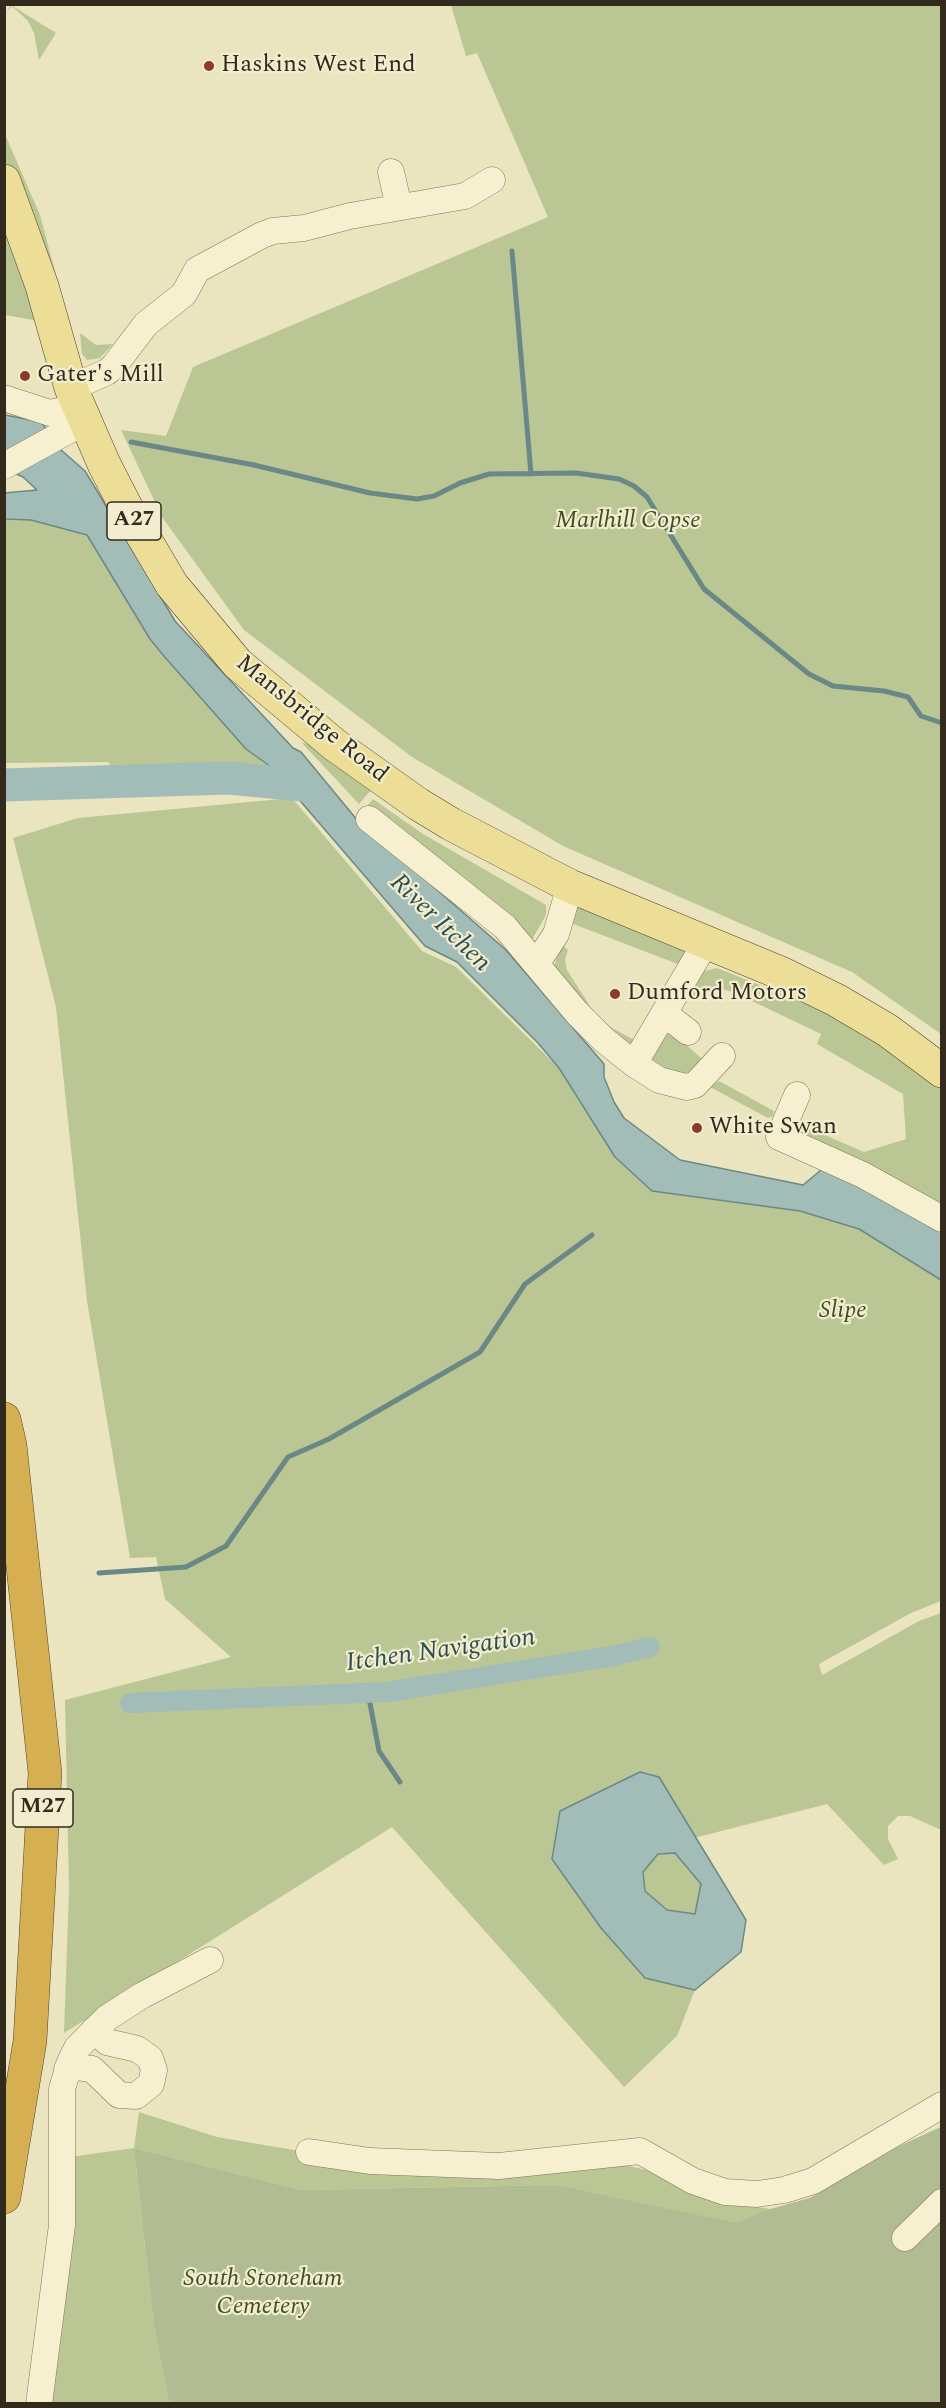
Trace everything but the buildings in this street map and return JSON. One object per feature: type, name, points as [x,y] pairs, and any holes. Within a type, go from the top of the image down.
[{"type":"highway","name":"M27","points":[[4,1419],[11,1457],[45,1773],[30,2041],[4,2197]]},
{"type":"main road","name":"Mansbridge Road","points":[[4,181],[42,286],[78,406],[127,509],[172,585],[237,663],[335,746],[418,804],[500,851],[570,886],[783,974],[836,1000],[887,1030],[942,1071]]},
{"type":"street","points":[[391,172],[399,207]]},
{"type":"street","points":[[4,466],[78,406],[114,366],[146,324],[184,294],[194,274],[200,268],[273,231],[304,228],[350,216],[465,196],[492,180]]},
{"type":"street","points":[[4,398],[50,413],[78,406]]},
{"type":"street","name":"Mansbridge Road","points":[[369,819],[474,900],[505,927],[577,1013],[604,1040],[634,1064],[675,1086],[695,1085],[722,1056]]},
{"type":"street","points":[[537,963],[556,934],[565,912],[570,886]]},
{"type":"street","points":[[634,1064],[706,942]]},
{"type":"street","points":[[665,1014],[688,1032]]},
{"type":"street","points":[[797,1095],[779,1137],[863,1175],[942,1219]]},
{"type":"street","points":[[39,2403],[62,2224],[62,2089],[68,2069],[77,2048],[94,2030],[141,1996],[210,1960]]},
{"type":"street","points":[[68,2069],[77,2067],[92,2069],[113,2091],[126,2097],[136,2096],[151,2084],[154,2070],[150,2058],[137,2049],[107,2042],[94,2030]]},
{"type":"street","points":[[309,2152],[370,2161],[499,2166],[640,2151],[693,2181],[725,2192],[757,2194],[784,2190],[813,2181],[941,2105]]},
{"type":"street","points":[[905,2238],[942,2202]]},
{"type":"green space","points":[[11,5],[56,33],[39,60],[34,33],[28,21],[12,6],[5,14]]},
{"type":"green space","name":"Marlhill Copse","points":[[451,5],[941,5],[941,1034],[852,972],[563,846],[412,757],[244,630],[162,517],[121,430],[166,436],[193,367],[548,217],[477,53],[466,56]]},
{"type":"green space","points":[[4,132],[40,215],[64,305],[5,161]]},
{"type":"green space","points":[[4,211],[44,322],[5,315]]},
{"type":"green space","points":[[80,333],[96,345],[113,344],[100,358],[87,360],[82,354]]},
{"type":"green space","points":[[4,519],[31,520],[87,534],[150,639],[246,749],[271,767],[271,770],[250,767],[111,775],[109,762],[5,763]]},
{"type":"green space","points":[[302,743],[311,744],[371,790],[359,804]]},
{"type":"green space","name":"Slipe","points":[[292,798],[422,951],[456,967],[559,1068],[587,1114],[652,1190],[800,1211],[859,1229],[941,1280],[941,1601],[911,1613],[819,1664],[822,1675],[919,1621],[941,1613],[941,1830],[910,1816],[898,1816],[888,1826],[888,1839],[898,1859],[884,1865],[827,1804],[694,1838],[659,1777],[560,1811],[645,1978],[695,1990],[677,2036],[624,2087],[392,1827],[64,2033],[69,1890],[65,1700],[231,1657],[165,1599],[156,1557],[130,1558],[87,1301],[56,1007],[13,838],[78,818]]},
{"type":"green space","points":[[373,799],[423,834],[546,905],[546,915],[529,945],[365,809]]},
{"type":"green space","points":[[575,904],[688,946],[683,966],[568,922]]},
{"type":"green space","points":[[561,944],[568,950],[565,960],[567,970],[593,1011],[612,1028],[636,1041],[628,1053],[553,970]]},
{"type":"green space","points":[[717,968],[840,1017],[941,1086],[941,1209],[794,1133],[795,1122],[864,1152],[906,1139],[903,1094],[817,1044],[821,1034],[733,992],[718,988],[704,989],[680,1005],[700,972]]},
{"type":"green space","points":[[665,1033],[681,1040],[703,1060],[687,1077],[643,1062]]},
{"type":"green space","points":[[719,1081],[774,1111],[773,1116],[768,1118],[710,1087]]},
{"type":"green space","points":[[675,1853],[701,1884],[695,1914],[667,1910],[645,1891],[642,1872],[658,1854]]},
{"type":"green space","points":[[139,2112],[217,2137],[406,2169],[616,2163],[655,2172],[717,2201],[771,2209],[810,2198],[891,2150],[941,2127],[745,2241],[555,2185],[301,2190],[134,2148]]},
{"type":"green space","name":"South Stoneham Cemetery","points":[[941,2127],[941,2403],[169,2403],[154,2327],[134,2148],[301,2190],[555,2185],[736,2223],[771,2209],[810,2198],[891,2150]]},
{"type":"green space","points":[[134,2148],[154,2327],[169,2403],[41,2404],[70,2157]]},
{"type":"water","points":[[5,415],[41,422],[47,430],[5,457]]},
{"type":"water","name":"River Itchen","points":[[60,449],[85,471],[175,621],[293,748],[301,752],[358,821],[506,950],[604,1064],[604,1077],[614,1102],[624,1118],[680,1160],[803,1185],[827,1165],[941,1228],[941,1280],[859,1229],[800,1211],[652,1191],[615,1157],[559,1068],[538,1043],[457,962],[425,946],[271,767],[246,749],[163,655],[150,639],[87,535],[31,520],[5,519],[4,493],[37,490],[23,477],[10,471]]},
{"type":"water","points":[[640,1772],[659,1777],[746,1920],[741,1952],[695,1990],[645,1978],[601,1928],[552,1859],[560,1811]],"holes":[[[675,1853],[701,1884],[695,1914],[667,1910],[645,1891],[643,1872],[658,1854]]]},
{"type":"waterway","points":[[512,251],[531,474]]},
{"type":"waterway","points":[[131,442],[254,465],[370,493],[417,499],[434,496],[460,483],[489,474],[576,473],[619,479],[634,486],[647,497],[704,589],[809,674],[833,686],[884,691],[908,697],[921,716],[942,723]]},
{"type":"waterway","points":[[4,785],[228,778],[303,785]]},
{"type":"waterway","points":[[99,1573],[186,1567],[226,1546],[288,1457],[329,1439],[480,1352],[525,1284],[592,1235]]},
{"type":"waterway","name":"Itchen Navigation","points":[[130,1703],[387,1692],[613,1656],[650,1647]]},
{"type":"waterway","points":[[368,1693],[379,1751],[400,1782]]},
{"type":"place","name":"Haskins West End","points":[[209,66]]},
{"type":"place","name":"Gater's Mill","points":[[25,376]]},
{"type":"place","name":"Dumford Motors","points":[[615,994]]},
{"type":"place","name":"White Swan","points":[[697,1128]]}]
